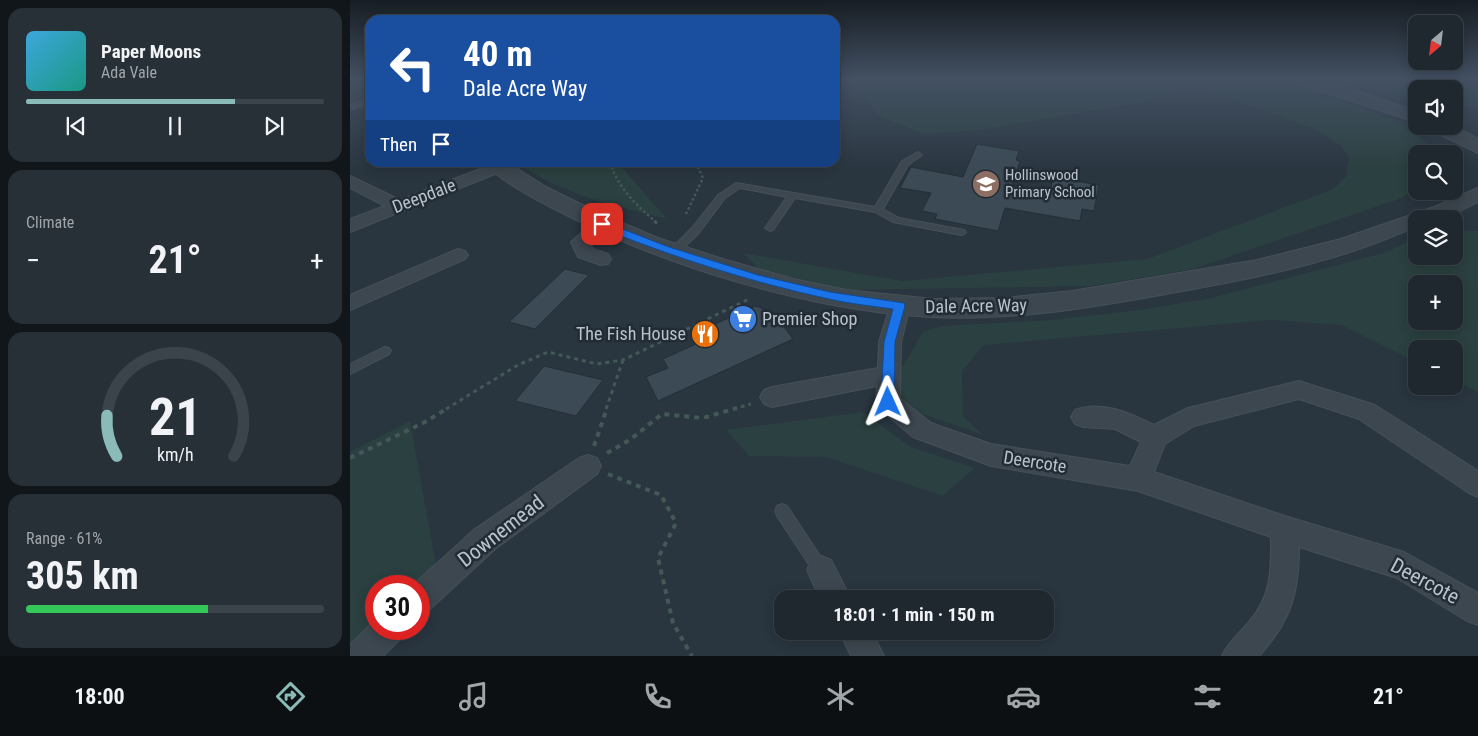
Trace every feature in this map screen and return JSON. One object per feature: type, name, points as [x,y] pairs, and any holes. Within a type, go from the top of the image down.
[{"type":"street","points":[[1463,123],[1478,125]]},
{"type":"street","points":[[1458,135],[1478,147]]},
{"type":"street","name":"Deepdale","points":[[350,226],[492,167]]},
{"type":"street","name":"Dale Acre Way","points":[[500,167],[567,207],[602,224],[675,246],[770,282],[830,296],[900,306],[962,309],[1064,302],[1121,293],[1261,268],[1340,248],[1408,223]]},
{"type":"street","points":[[350,181],[398,206]]},
{"type":"street","name":"Dale Acre Way","points":[[1446,210],[1478,194]]},
{"type":"street","name":"Dale Acre Way","points":[[1460,210],[1478,208]]},
{"type":"street","points":[[601,260],[586,253],[580,242],[602,224]]},
{"type":"street","points":[[421,250],[431,267]]},
{"type":"street","points":[[350,303],[458,255]]},
{"type":"street","name":"Deercote","points":[[900,306],[890,342],[887,375],[888,402],[922,430],[991,454],[1138,478],[1285,529],[1404,566],[1478,610]]},
{"type":"street","points":[[772,397],[887,375]]},
{"type":"street","points":[[1138,478],[1155,437],[1188,418],[1299,390],[1367,412],[1478,485]]},
{"type":"street","points":[[1083,417],[1118,419],[1155,437]]},
{"type":"street","name":"Downemead","points":[[430,590],[485,539],[588,466]]},
{"type":"street","points":[[1238,656],[1264,627],[1277,606],[1284,575],[1285,529]]},
{"type":"street","points":[[820,570],[831,590]]},
{"type":"street","points":[[361,656],[377,640]]},
{"type":"street","points":[[859,640],[868,656]]},
{"type":"lane","points":[[878,210],[905,163],[918,155]]},
{"type":"lane","points":[[675,246],[731,187],[739,185],[878,210],[896,220],[961,232]]},
{"type":"lane","points":[[770,228],[793,194]]},
{"type":"lane","points":[[350,369],[385,351]]},
{"type":"lane","points":[[782,510],[820,570]]},
{"type":"path","points":[[612,167],[619,182],[635,203],[663,229],[675,246]]},
{"type":"path","points":[[675,246],[678,229],[702,185],[703,178],[698,167]]},
{"type":"path","points":[[350,458],[425,422],[518,365],[548,352],[597,364],[623,360],[752,298],[770,282]]},
{"type":"path","points":[[588,466],[623,360]]},
{"type":"path","points":[[588,466],[631,439],[662,414],[703,418],[772,397]]},
{"type":"path","points":[[588,466],[661,495],[676,524],[658,558],[673,623],[692,656]]},
{"type":"green space","points":[[874,110],[1098,110],[981,130],[925,134],[879,116]]},
{"type":"green space","points":[[1262,110],[1365,110],[1406,124],[1408,126],[1408,135],[1418,135],[1430,145],[1408,145],[1408,194],[1402,198],[1193,269],[1091,286],[845,290],[761,271],[743,253],[902,281],[1147,259],[1333,189],[1346,176],[1349,158],[1341,146],[1318,130]]},
{"type":"green space","points":[[524,167],[622,167],[667,219],[590,198],[535,174]]},
{"type":"green space","points":[[1463,230],[1478,231],[1478,392],[1463,384],[1463,340],[1408,340],[1408,358],[1341,325],[1271,320],[984,345],[962,371],[963,416],[983,435],[923,414],[900,396],[901,369],[923,332],[941,326],[1052,320],[1138,310],[1207,299],[1387,252],[1408,242],[1408,265],[1463,265]]},
{"type":"green space","points":[[863,412],[911,447],[975,468],[943,496],[826,457],[749,456],[726,430]]},
{"type":"green space","points":[[410,421],[436,565],[425,575],[365,575],[365,630],[350,646],[350,452]]},
{"type":"building","points":[[977,144],[1019,151],[1016,160],[1020,161],[1012,185],[1050,191],[1053,177],[1099,185],[1094,211],[1082,209],[1080,221],[1005,208],[998,231],[935,219],[937,214],[922,211],[931,193],[900,188],[911,167],[963,177]]},
{"type":"building","points":[[565,269],[589,275],[535,329],[509,322]]},
{"type":"building","points":[[756,306],[774,313],[793,339],[658,401],[646,377],[668,368],[663,359],[696,344],[690,335]]},
{"type":"building","points":[[544,366],[603,380],[576,416],[515,401]]},
{"type":"place","name":"Hollinswood Primary School","points":[[986,184]]},
{"type":"place","name":"Premier Shop","points":[[743,319]]},
{"type":"place","name":"The Fish House","points":[[705,334]]},
{"type":"route","points":[[602,224],[662,248],[730,271],[830,296],[900,306],[890,342],[887,375],[888,402]]}]
